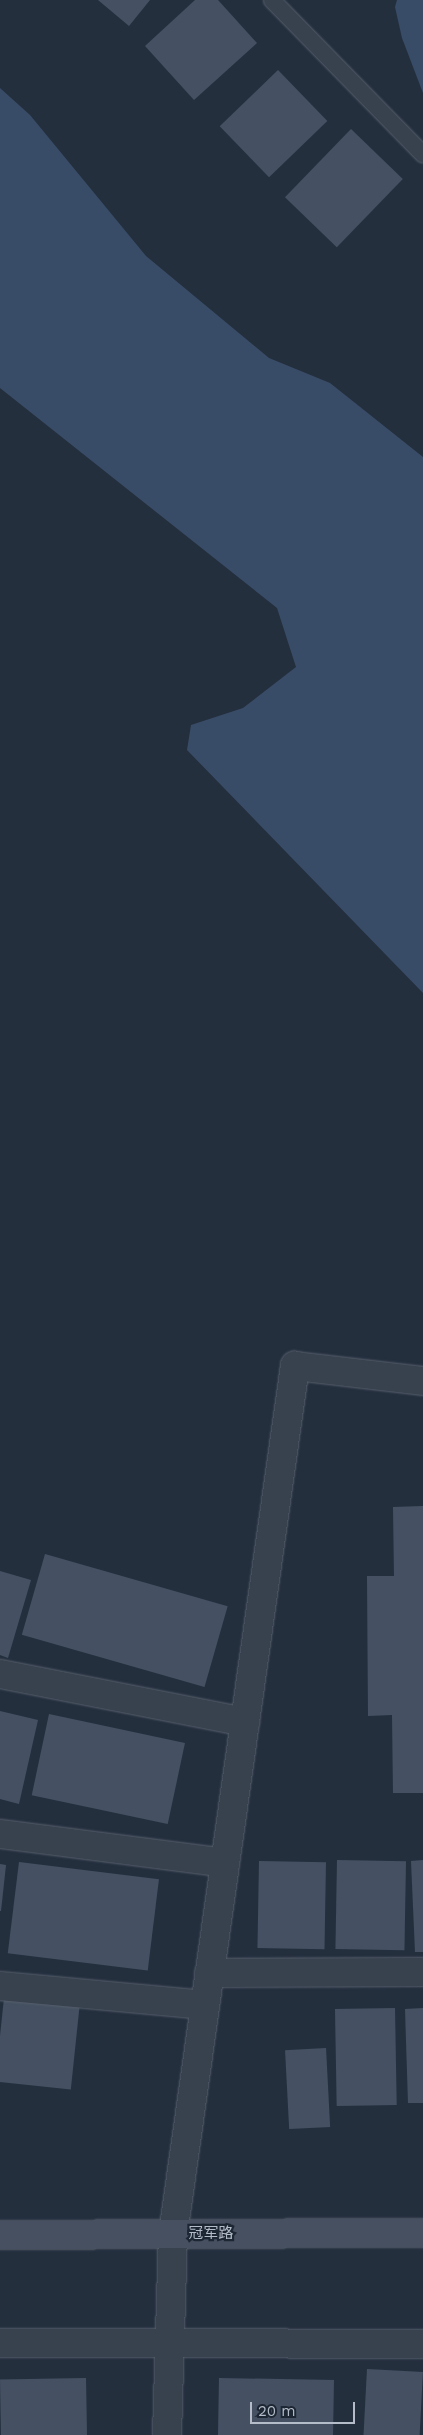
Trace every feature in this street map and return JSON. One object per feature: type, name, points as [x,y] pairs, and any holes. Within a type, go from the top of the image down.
[{"type":"street","points":[[167,2435],[173,2234],[295,1366],[423,1381]]},
{"type":"street","points":[[0,1674],[245,1722]]},
{"type":"street","points":[[0,1834],[225,1863]]},
{"type":"street","points":[[209,1973],[423,1972]]},
{"type":"street","points":[[0,1986],[205,2005]]},
{"type":"street","name":"冠军路","points":[[0,2235],[423,2233]]},
{"type":"street","points":[[0,2343],[423,2344]]},
{"type":"lane","points":[[272,0],[423,154]]},
{"type":"water","points":[[397,0],[423,0],[423,93],[402,38],[395,7]]},
{"type":"water","points":[[0,88],[30,115],[146,256],[269,358],[330,383],[423,457],[423,993],[187,750],[191,725],[243,708],[296,667],[277,608],[0,388]]},
{"type":"building","points":[[98,0],[150,0],[129,26]]},
{"type":"building","points":[[195,0],[218,0],[257,43],[194,100],[145,46]]},
{"type":"building","points":[[278,70],[327,121],[269,177],[220,126]]},
{"type":"building","points":[[351,129],[403,179],[337,247],[285,197]]},
{"type":"building","points":[[423,1506],[423,1793],[393,1793],[392,1715],[368,1716],[367,1576],[394,1576],[393,1507]]},
{"type":"building","points":[[45,1554],[228,1606],[204,1687],[22,1635]]},
{"type":"building","points":[[0,1571],[31,1580],[8,1658],[0,1655]]},
{"type":"building","points":[[0,1711],[38,1720],[19,1804],[0,1799]]},
{"type":"building","points":[[49,1714],[185,1743],[168,1824],[32,1795]]},
{"type":"building","points":[[337,1860],[406,1861],[404,1950],[335,1949]]},
{"type":"building","points":[[423,1860],[423,1952],[415,1952],[411,1861]]},
{"type":"building","points":[[259,1861],[326,1862],[324,1949],[257,1948]]},
{"type":"building","points":[[19,1862],[159,1879],[148,1970],[8,1953]]},
{"type":"building","points":[[0,1864],[6,1865],[1,1911],[0,1911]]},
{"type":"building","points":[[4,1998],[80,2006],[71,2089],[0,2082],[0,2036]]},
{"type":"building","points":[[395,2008],[397,2105],[337,2106],[335,2009]]},
{"type":"building","points":[[423,2008],[423,2103],[408,2103],[405,2009]]},
{"type":"building","points":[[326,2048],[330,2127],[289,2129],[285,2050]]},
{"type":"building","points":[[367,2369],[423,2372],[420,2435],[364,2435]]},
{"type":"building","points":[[86,2378],[87,2435],[1,2435],[0,2380]]},
{"type":"building","points":[[219,2378],[334,2380],[333,2435],[218,2435]]}]
